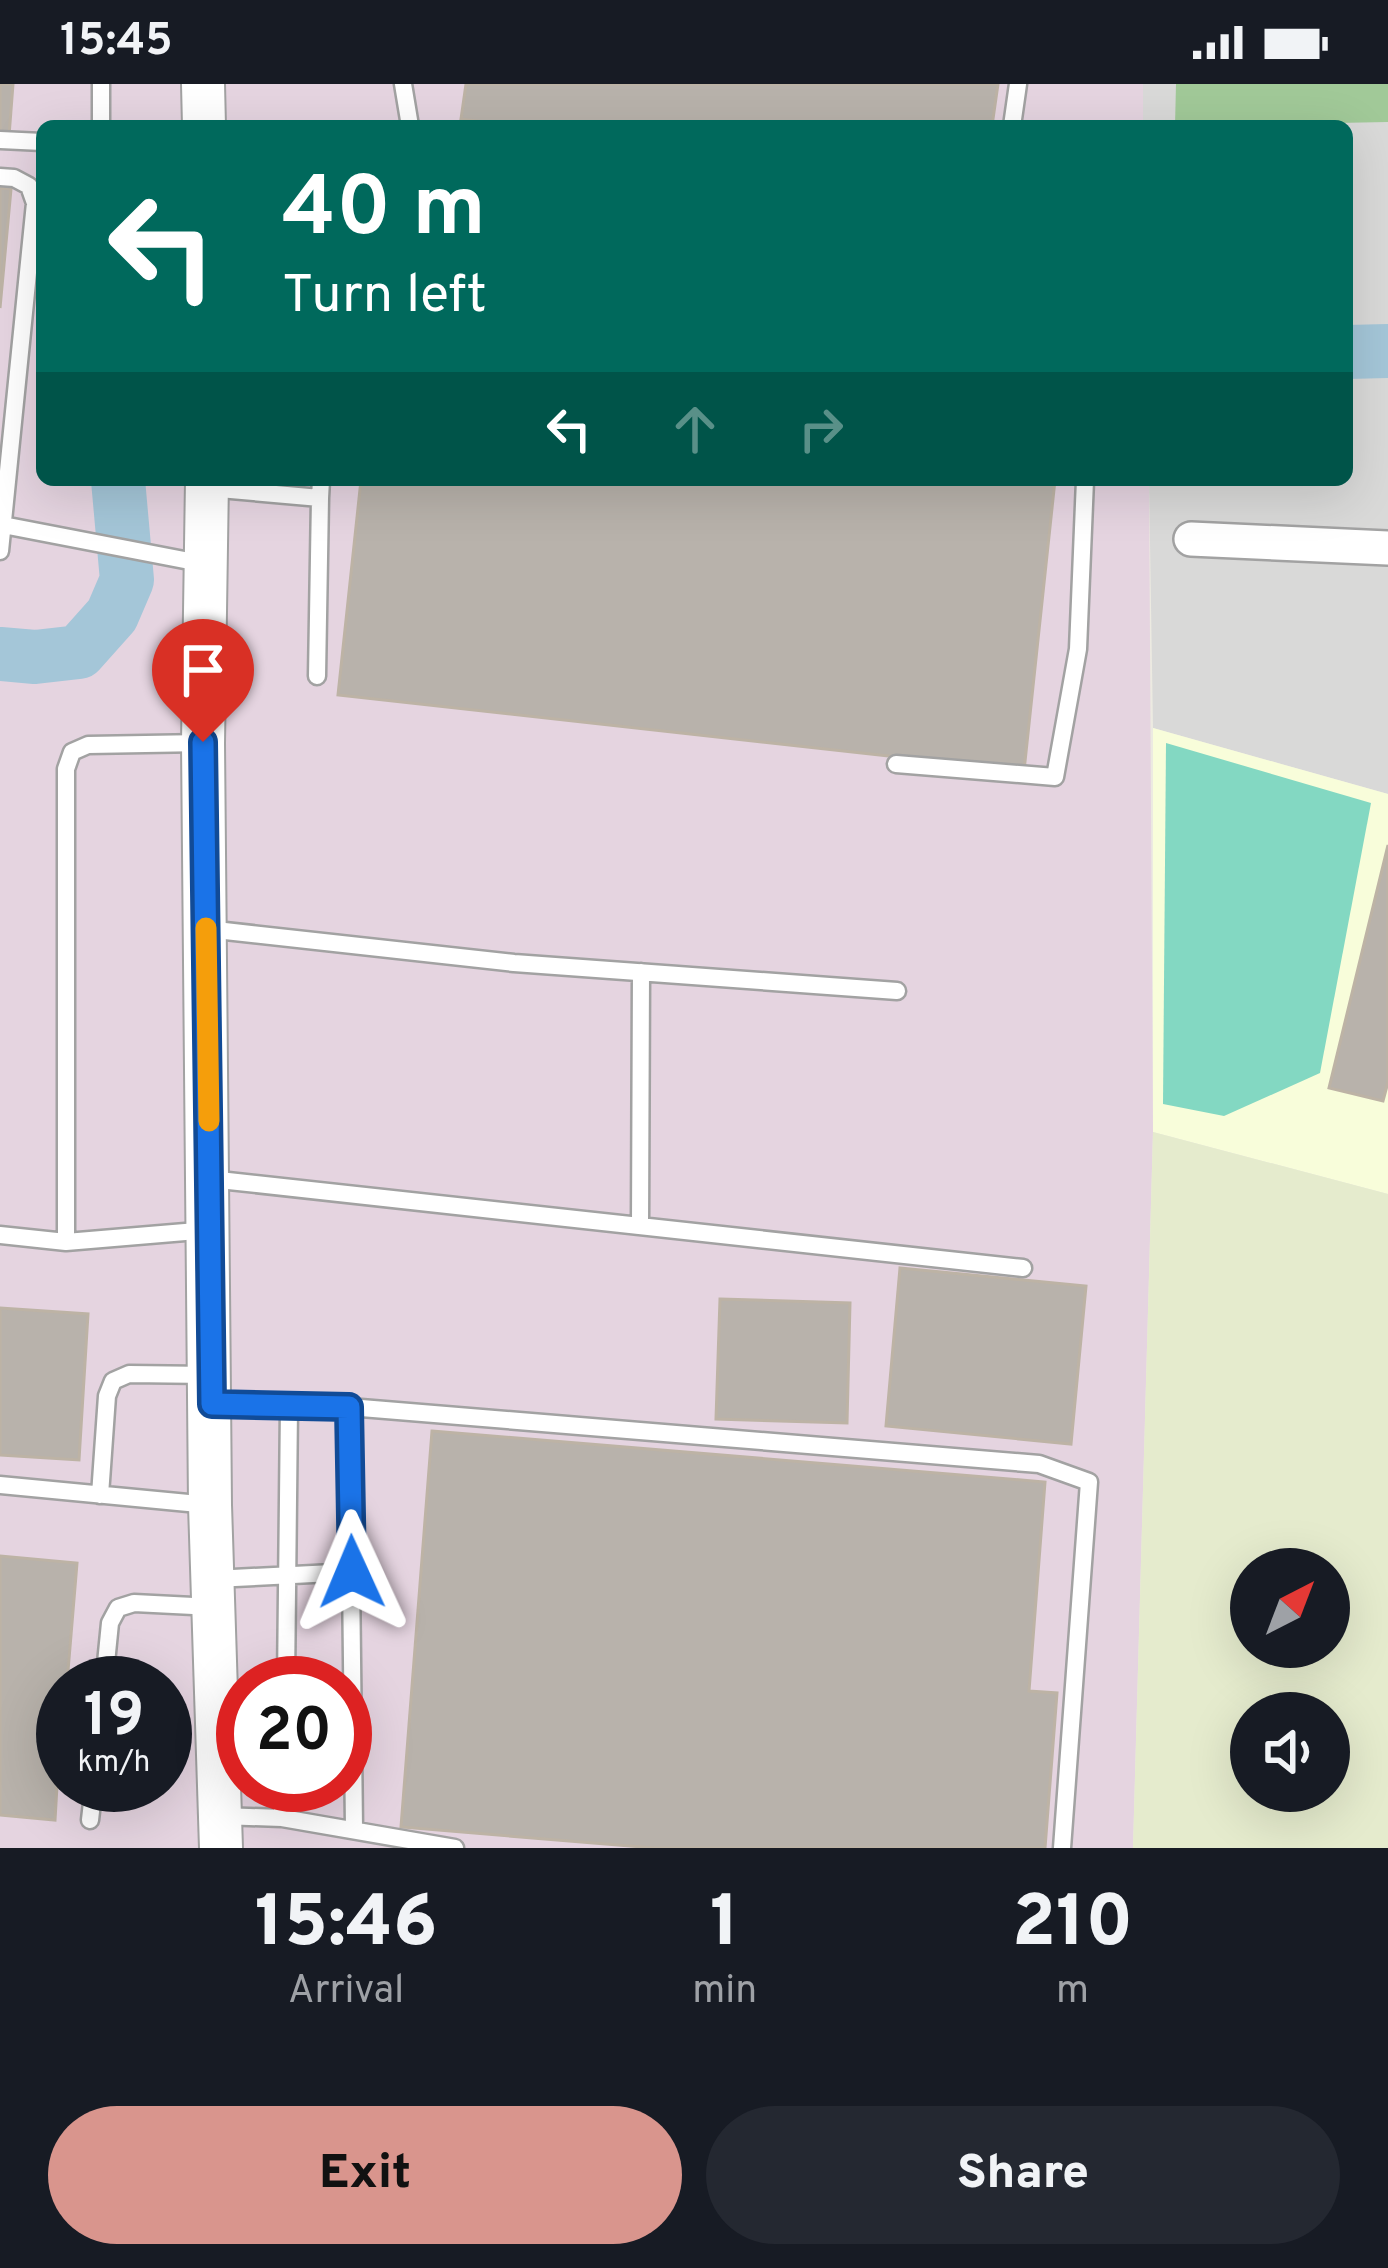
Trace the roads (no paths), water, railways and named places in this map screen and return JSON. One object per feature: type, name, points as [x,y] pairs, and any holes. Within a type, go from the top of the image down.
[{"type":"street","points":[[203,84],[204,120]]},
{"type":"street","points":[[207,486],[203,742],[210,1505],[220,1832]]},
{"type":"street","points":[[1191,539],[1388,548]]},
{"type":"lane","points":[[101,84],[101,120]]},
{"type":"lane","points":[[404,84],[409,120]]},
{"type":"lane","points":[[1013,120],[1018,84]]},
{"type":"lane","points":[[0,140],[36,142]]},
{"type":"lane","points":[[0,177],[29,186],[34,203],[0,551]]},
{"type":"lane","points":[[252,486],[320,489],[317,676]]},
{"type":"lane","points":[[896,764],[1055,777],[1078,650],[1085,486]]},
{"type":"lane","points":[[3,525],[206,564]]},
{"type":"lane","points":[[66,1242],[66,769],[72,752],[88,746],[203,742]]},
{"type":"lane","points":[[206,929],[514,963],[897,991]]},
{"type":"lane","points":[[640,1226],[641,973]]},
{"type":"lane","points":[[209,1178],[1023,1268]]},
{"type":"lane","points":[[0,1235],[66,1242],[210,1229]]},
{"type":"lane","points":[[100,1495],[107,1396],[113,1381],[129,1374],[289,1407],[349,1407],[1039,1464],[1089,1482],[1062,1848]]},
{"type":"lane","points":[[287,1656],[289,1407]]},
{"type":"lane","points":[[349,1407],[354,1828]]},
{"type":"lane","points":[[0,1485],[210,1505]]},
{"type":"lane","points":[[107,1656],[110,1623],[118,1608],[289,1577],[352,1572]]},
{"type":"lane","points":[[90,1820],[91,1812]]},
{"type":"lane","points":[[282,1812],[282,1818]]},
{"type":"lane","points":[[220,1832],[282,1818],[454,1848]]},
{"type":"waterway","points":[[1353,352],[1388,351]]},
{"type":"waterway","points":[[0,654],[35,657],[79,652],[112,615],[127,580],[119,486]]}]
